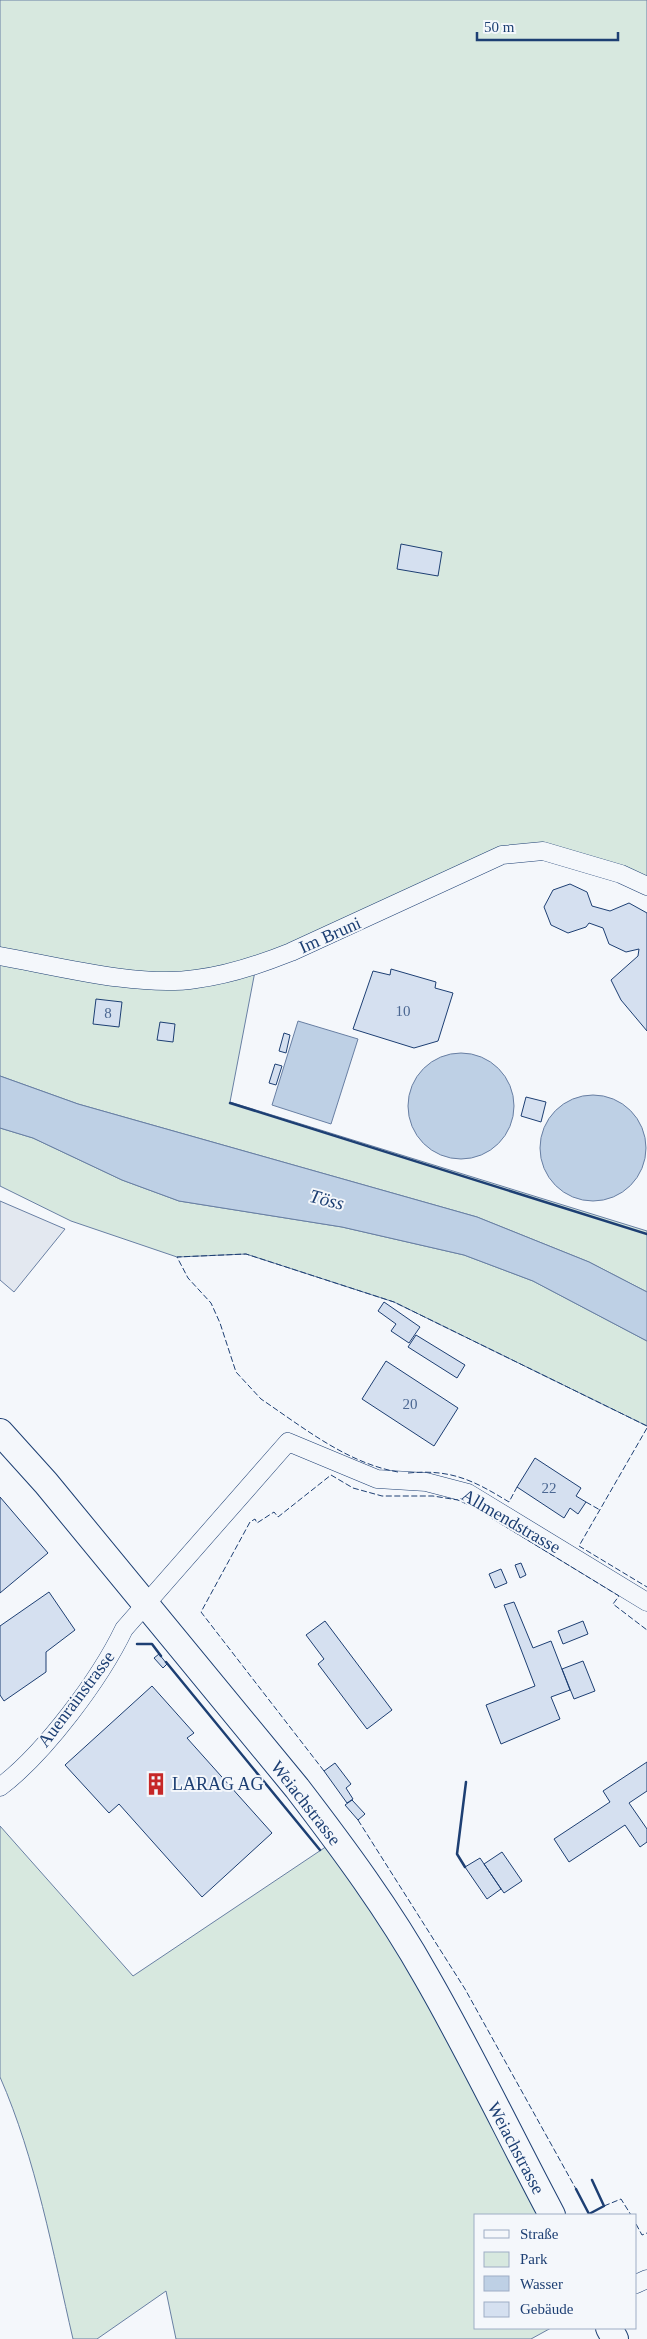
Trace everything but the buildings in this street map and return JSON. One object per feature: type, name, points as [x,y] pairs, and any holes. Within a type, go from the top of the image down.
[{"type":"main road","name":"Weiachstrasse","points":[[0,1432],[46,1484],[297,1788],[372,1890],[426,1976],[551,2214]]},
{"type":"street","name":"Im Bruni","points":[[0,956],[137,979],[195,980],[256,966],[292,952],[502,855],[543,851],[621,874],[647,886]]},
{"type":"street","name":"Allmendstrasse","points":[[145,1605],[288,1442],[377,1479],[426,1482],[468,1493],[647,1602]]},
{"type":"street","name":"Auenrainstrasse","points":[[0,1786],[17,1774],[63,1721],[111,1657],[124,1629],[145,1605]]},
{"type":"green space","points":[[0,0],[647,0],[647,886],[543,851],[502,855],[256,966],[230,1102],[647,1231],[647,1292],[589,1262],[477,1217],[78,1104],[0,1076]]},
{"type":"green space","points":[[0,1128],[33,1138],[122,1180],[179,1201],[342,1227],[464,1255],[533,1281],[647,1341],[647,1426],[394,1302],[246,1254],[177,1257],[71,1221],[0,1186]]},
{"type":"green space","points":[[0,1826],[133,1976],[336,1840],[551,2214],[474,2214],[474,2329],[549,2329],[531,2339],[176,2339],[166,2291],[97,2339],[73,2339],[34,2173],[13,2108],[0,2077]]},
{"type":"shaded area","points":[[0,1201],[65,1229],[14,1292],[0,1280]]},
{"type":"water","points":[[298,1021],[358,1039],[331,1124],[272,1105]]},
{"type":"water","points":[[461,1053],[481,1057],[498,1069],[510,1086],[514,1106],[510,1126],[498,1143],[481,1155],[461,1159],[441,1155],[424,1143],[412,1126],[408,1106],[412,1086],[424,1069],[441,1057]]},
{"type":"water","name":"Töss","points":[[0,1076],[78,1104],[477,1217],[589,1262],[647,1292],[647,1341],[533,1281],[464,1255],[342,1227],[179,1201],[122,1180],[33,1138],[0,1128]]},
{"type":"water","points":[[593,1095],[613,1099],[630,1111],[642,1128],[646,1148],[642,1168],[630,1185],[613,1197],[593,1201],[573,1197],[556,1185],[544,1168],[540,1148],[544,1128],[556,1111],[573,1099]]},
{"type":"fence","points":[[398,1472],[361,1461],[344,1453],[261,1399],[236,1372],[220,1323],[211,1303],[188,1278],[177,1257],[246,1254],[394,1302],[647,1426]]},
{"type":"fence","points":[[647,1428],[579,1546],[647,1587]]},
{"type":"fence","points":[[408,1473],[437,1473],[461,1478],[473,1482],[509,1502],[517,1487]]},
{"type":"fence","points":[[324,1771],[201,1612],[250,1522],[255,1519],[257,1523],[274,1512],[278,1517],[331,1475],[353,1488],[382,1496],[433,1496],[458,1500],[475,1508],[619,1596],[613,1604],[647,1630]]},
{"type":"fence","points":[[586,1502],[600,1510]]},
{"type":"fence","points":[[358,1820],[465,1989],[576,2189]]},
{"type":"fence","points":[[604,2206],[621,2199],[630,2214]]},
{"type":"fence","points":[[637,2226],[642,2235],[647,2233]]},
{"type":"wall","points":[[230,1103],[647,1234]]},
{"type":"wall","points":[[137,1644],[152,1644],[161,1656]]},
{"type":"wall","points":[[166,1662],[320,1850]]},
{"type":"wall","points":[[465,1867],[457,1854],[466,1782]]},
{"type":"wall","points":[[576,2189],[589,2214],[604,2206],[592,2180]]},
{"type":"place","name":"LARAG AG","points":[[156,1784]]}]
